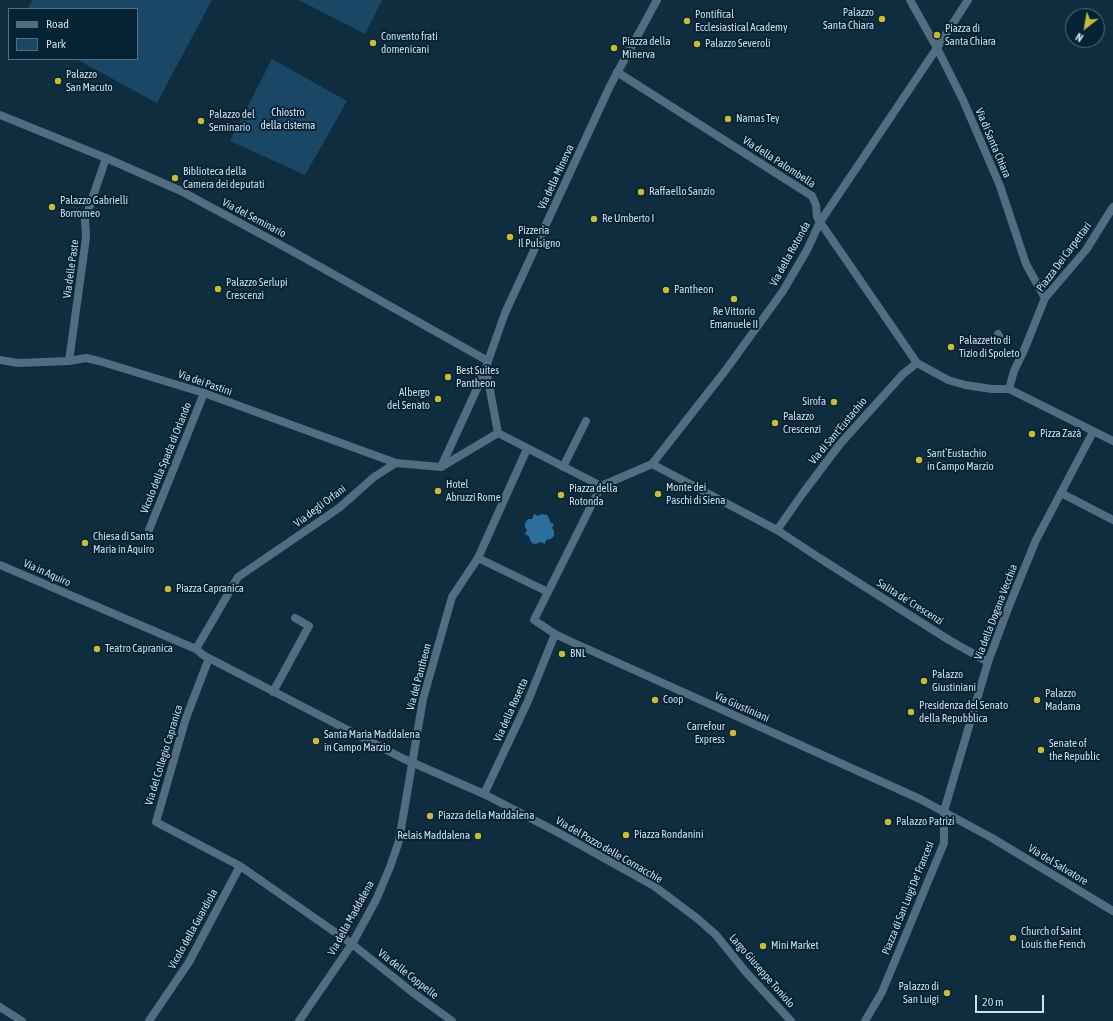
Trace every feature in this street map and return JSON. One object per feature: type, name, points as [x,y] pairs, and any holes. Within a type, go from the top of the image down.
[{"type":"street","name":"Via della Minerva","points":[[487,365],[505,313],[618,72],[657,0]]},
{"type":"street","name":"Via di Santa Chiara","points":[[910,0],[938,48],[964,100],[1000,186],[1026,264],[1045,298]]},
{"type":"street","name":"Via della Rotonda","points":[[652,464],[717,382],[783,291],[808,250],[820,222],[938,48],[968,0]]},
{"type":"street","name":"Via della Palombella","points":[[618,72],[812,196],[816,205],[817,217],[820,222],[910,352],[916,363]]},
{"type":"street","name":"Via del Seminario","points":[[0,115],[106,158],[188,195],[292,251],[487,365]]},
{"type":"street","name":"Via delle Paste","points":[[69,361],[86,238],[85,220],[106,158]]},
{"type":"street","name":"Piazza Dei Carpettari","points":[[1009,389],[1014,371],[1045,298],[1086,250],[1113,207]]},
{"type":"street","name":"Via dei Pastini","points":[[0,360],[18,363],[69,361],[86,358],[99,361],[204,394],[396,463]]},
{"type":"street","points":[[916,363],[948,380],[965,385],[992,389],[1009,389],[1113,441]]},
{"type":"street","name":"Via di Sant'Eustachio","points":[[777,530],[840,444],[903,374],[916,363]]},
{"type":"street","points":[[487,365],[498,433]]},
{"type":"street","points":[[441,467],[487,365]]},
{"type":"street","name":"Vicolo della Spada di Orlando","points":[[149,530],[204,394]]},
{"type":"street","points":[[563,467],[586,421]]},
{"type":"street","name":"Via della Dogana Vecchia","points":[[944,811],[988,662],[1036,540],[1093,432]]},
{"type":"street","points":[[498,433],[601,486]]},
{"type":"street","points":[[396,463],[441,467],[498,433]]},
{"type":"street","points":[[527,449],[478,558],[548,592]]},
{"type":"street","name":"Via degli Orfani","points":[[196,649],[238,577],[339,508],[374,477],[396,463]]},
{"type":"street","points":[[556,634],[534,620],[601,486],[652,464],[777,530]]},
{"type":"street","points":[[1061,493],[1113,520]]},
{"type":"street","name":"Salita de' Crescenzi","points":[[777,530],[949,640],[988,662]]},
{"type":"street","name":"Via del Pantheon","points":[[412,759],[423,699],[452,597],[478,558]]},
{"type":"street","name":"Via in Aquiro","points":[[0,565],[196,649]]},
{"type":"street","points":[[273,692],[309,626],[295,618]]},
{"type":"street","name":"Via della Rosetta","points":[[484,794],[528,701],[556,634]]},
{"type":"street","name":"Via Giustiniani","points":[[556,634],[944,811]]},
{"type":"street","points":[[196,649],[206,657],[402,758],[412,759],[484,794]]},
{"type":"street","name":"Via del Collegio Capranica","points":[[206,657],[186,718],[156,822],[240,866],[352,944]]},
{"type":"street","name":"Via della Maddalena","points":[[299,1021],[352,944],[376,900],[399,841],[412,759]]},
{"type":"street","name":"Via del Pozzo delle Cornacchie","points":[[484,794],[559,832],[654,886],[698,918],[716,935]]},
{"type":"street","name":"Via del Salvatore","points":[[944,811],[992,838],[1113,911]]},
{"type":"street","name":"Piazza di San Luigi De' Francesi","points":[[866,1021],[882,992],[944,843],[944,811]]},
{"type":"street","name":"Vicolo della Guardiola","points":[[148,1021],[189,962],[240,866]]},
{"type":"street","name":"Largo Giuseppe Toniolo","points":[[716,935],[745,972],[791,1021]]},
{"type":"street","name":"Via delle Coppelle","points":[[352,944],[412,992],[452,1021]]},
{"type":"street","points":[[0,1008],[22,1021]]},
{"type":"green space","points":[[32,0],[212,0],[157,103],[78,60],[138,60],[138,8],[28,8]]},
{"type":"green space","points":[[299,0],[382,0],[365,34]]},
{"type":"green space","name":"Chiostro della cisterna","points":[[272,59],[347,101],[305,175],[230,141]]},
{"type":"shaded area","points":[[534,514],[538,516],[542,514],[547,515],[550,522],[554,524],[552,528],[554,531],[554,536],[551,539],[546,540],[545,544],[541,542],[535,544],[532,543],[529,536],[525,534],[527,530],[525,523],[528,519],[532,519]]},
{"type":"place","name":"Palazzo Santa Chiara","points":[[882,19]]},
{"type":"place","name":"Pontifical Ecclesiastical Academy","points":[[687,21]]},
{"type":"place","name":"Piazza di Santa Chiara","points":[[937,35]]},
{"type":"place","name":"Convento frati domenicani","points":[[373,43]]},
{"type":"place","name":"Palazzo Severoli","points":[[697,44]]},
{"type":"place","name":"Piazza della Minerva","points":[[614,48]]},
{"type":"place","name":"Palazzo San Macuto","points":[[58,81]]},
{"type":"place","name":"Namas Tey","points":[[728,119]]},
{"type":"place","name":"Palazzo del Seminario","points":[[201,121]]},
{"type":"place","name":"Biblioteca della Camera dei deputati","points":[[175,178]]},
{"type":"place","name":"Raffaello Sanzio","points":[[641,192]]},
{"type":"place","name":"Palazzo Gabrielli Borromeo","points":[[52,207]]},
{"type":"place","name":"Re Umberto I","points":[[594,219]]},
{"type":"place","name":"Pizzeria Il Pulsigno","points":[[510,237]]},
{"type":"place","name":"Palazzo Serlupi Crescenzi","points":[[218,289]]},
{"type":"place","name":"Pantheon","points":[[666,290]]},
{"type":"place","name":"Re Vittorio Emanuele II","points":[[734,299]]},
{"type":"place","name":"Palazzetto di Tizio di Spoleto","points":[[951,347]]},
{"type":"place","name":"Best Suites Pantheon","points":[[448,377]]},
{"type":"place","name":"Albergo del Senato","points":[[438,399]]},
{"type":"place","name":"Sirofa","points":[[834,402]]},
{"type":"place","name":"Palazzo Crescenzi","points":[[775,423]]},
{"type":"place","name":"Pizza Zazà","points":[[1032,434]]},
{"type":"place","name":"Sant’Eustachio in Campo Marzio","points":[[919,460]]},
{"type":"place","name":"Hotel Abruzzi Rome","points":[[438,491]]},
{"type":"place","name":"Monte dei Paschi di Siena","points":[[658,494]]},
{"type":"place","name":"Piazza della Rotonda","points":[[561,495]]},
{"type":"place","name":"Chiesa di Santa Maria in Aquiro","points":[[85,543]]},
{"type":"place","name":"Piazza Capranica","points":[[168,589]]},
{"type":"place","name":"Teatro Capranica","points":[[97,649]]},
{"type":"place","name":"BNL","points":[[562,654]]},
{"type":"place","name":"Palazzo Giustiniani","points":[[924,681]]},
{"type":"place","name":"Coop","points":[[655,700]]},
{"type":"place","name":"Palazzo Madama","points":[[1037,700]]},
{"type":"place","name":"Presidenza del Senato della Repubblica","points":[[911,712]]},
{"type":"place","name":"Carrefour Express","points":[[733,733]]},
{"type":"place","name":"Santa Maria Maddalena in Campo Marzio","points":[[316,741]]},
{"type":"place","name":"Senate of the Republic","points":[[1041,750]]},
{"type":"place","name":"Piazza della Maddalena","points":[[430,816]]},
{"type":"place","name":"Palazzo Patrizi","points":[[888,822]]},
{"type":"place","name":"Piazza Rondanini","points":[[626,835]]},
{"type":"place","name":"Relais Maddalena","points":[[478,836]]},
{"type":"place","name":"Church of Saint Louis the French","points":[[1013,938]]},
{"type":"place","name":"Mini Market","points":[[763,946]]},
{"type":"place","name":"Palazzo di San Luigi","points":[[947,993]]}]
